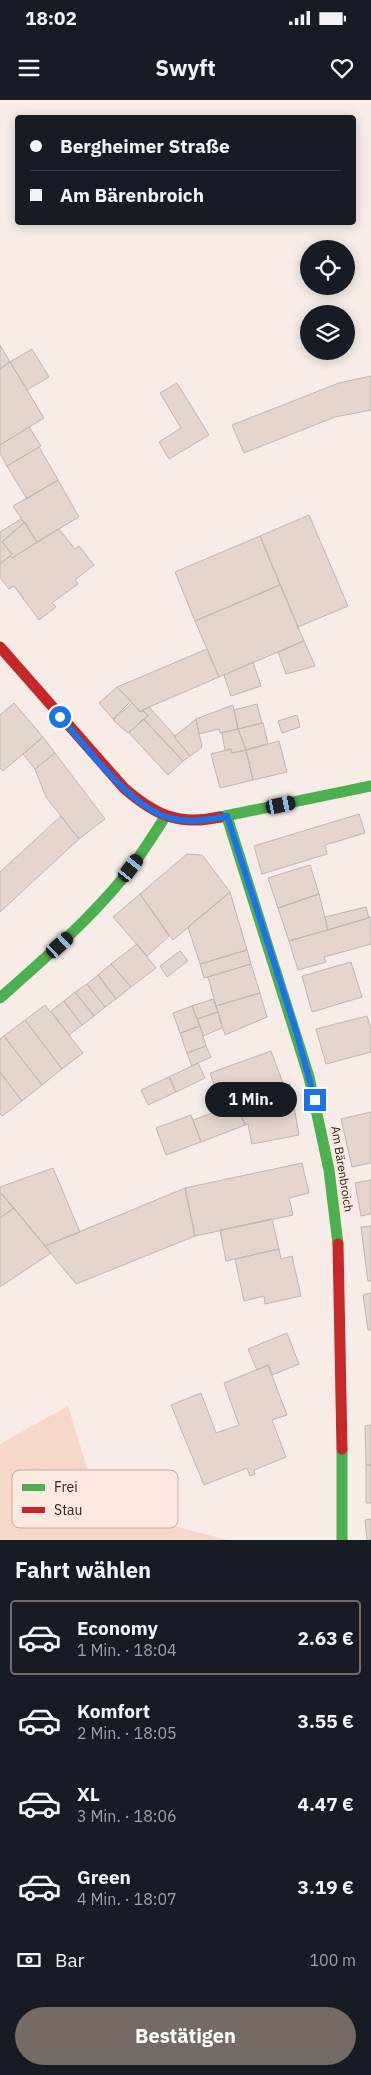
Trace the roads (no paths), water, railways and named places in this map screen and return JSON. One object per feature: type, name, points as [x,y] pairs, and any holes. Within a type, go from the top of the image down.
[{"type":"street","points":[[0,647],[119,783],[145,806],[166,817],[193,821],[227,816],[371,786]]},
{"type":"street","name":"Am Bärenbroich","points":[[227,816],[309,1077],[329,1170],[337,1232],[340,1282],[342,1540]]},
{"type":"street","points":[[0,998],[96,909],[123,878],[166,817]]}]
